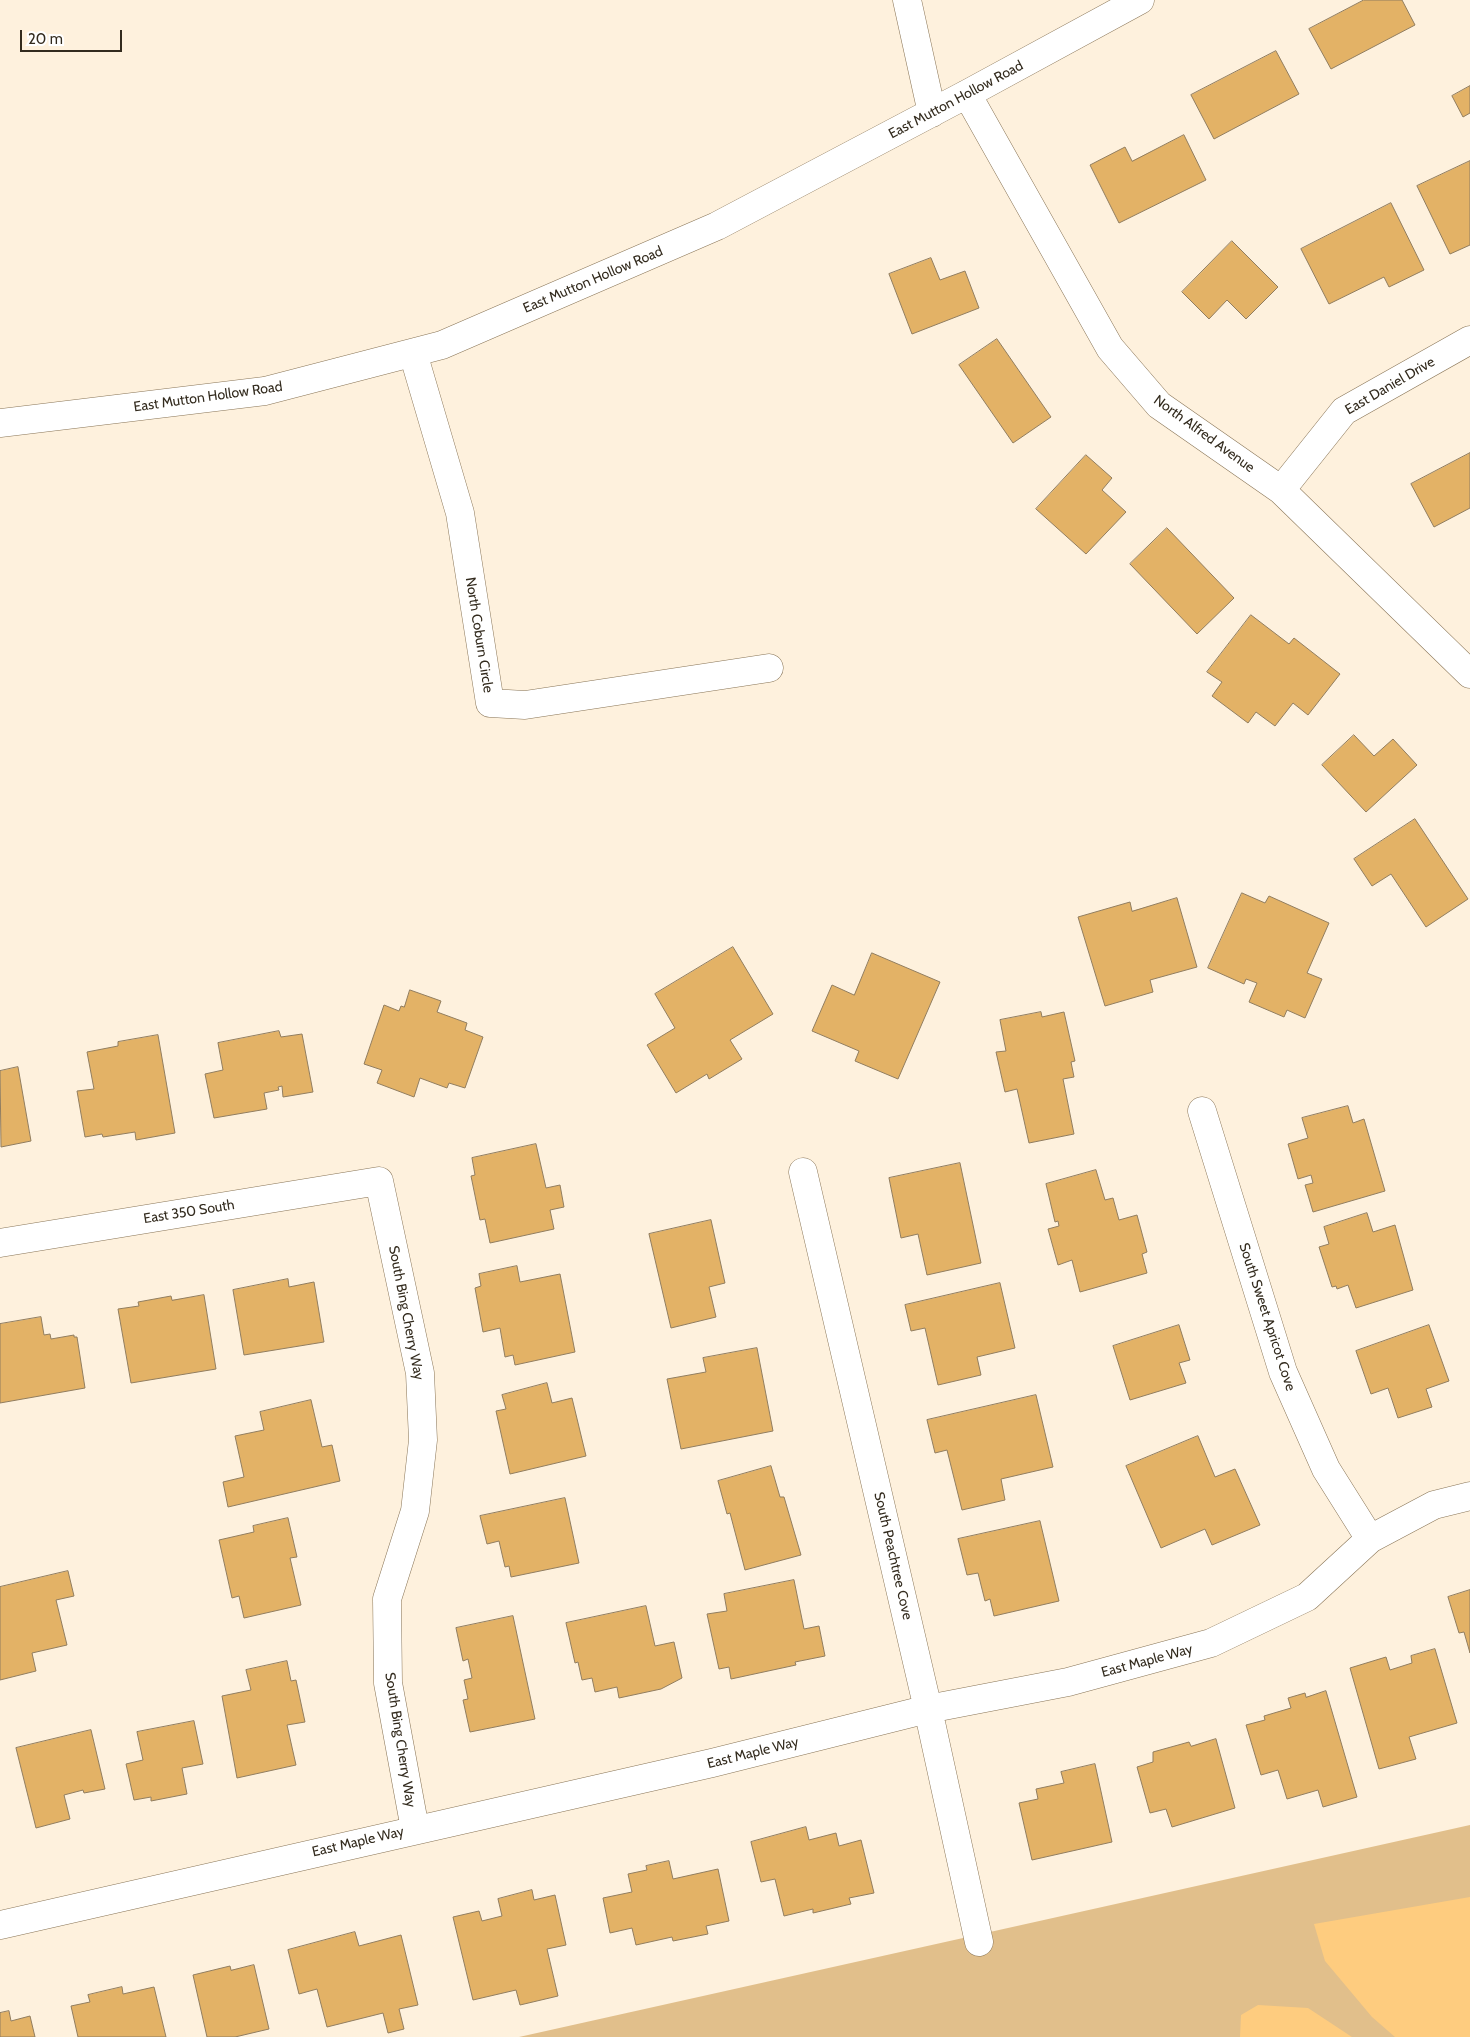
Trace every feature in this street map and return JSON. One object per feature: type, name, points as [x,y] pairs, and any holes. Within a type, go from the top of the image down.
[{"type":"street","points":[[907,0],[932,113]]},
{"type":"street","name":"East Mutton Hollow Road","points":[[0,422],[265,391],[442,345],[717,226],[932,113],[1140,0]]},
{"type":"street","name":"North Alfred Avenue","points":[[967,94],[1110,348],[1159,405],[1281,490],[1470,674]]},
{"type":"street","name":"East Daniel Drive","points":[[1281,490],[1344,411],[1470,340]]},
{"type":"street","name":"North Coburn Circle","points":[[413,353],[460,513],[490,703],[526,705],[769,668]]},
{"type":"street","name":"South Sweet Apricot Cove","points":[[1202,1111],[1283,1372],[1326,1469],[1370,1539]]},
{"type":"street","name":"South Peachtree Cove","points":[[804,1172],[980,1942]]},
{"type":"street","name":"East 350 South","points":[[0,1243],[379,1180]]},
{"type":"street","name":"South Bing Cherry Way","points":[[379,1180],[420,1373],[423,1440],[415,1511],[387,1599],[388,1683],[415,1829]]},
{"type":"street","name":"East Maple Way","points":[[0,1925],[415,1829],[712,1763],[928,1709],[1068,1682],[1211,1643],[1307,1597],[1370,1539],[1434,1505],[1470,1496]]},
{"type":"shaded area","points":[[1470,1825],[1470,2037],[519,2037]]},
{"type":"shaded area","points":[[1470,1897],[1470,2037],[1395,2037],[1372,2017],[1325,1961],[1314,1924]]},
{"type":"shaded area","points":[[1258,2005],[1308,2008],[1352,2037],[1240,2037],[1241,2015]]},
{"type":"building","points":[[1364,0],[1402,0],[1415,25],[1331,69],[1309,29]]},
{"type":"building","points":[[1276,51],[1299,94],[1214,139],[1191,95]]},
{"type":"building","points":[[1470,86],[1470,113],[1463,117],[1452,96]]},
{"type":"building","points":[[1184,135],[1206,180],[1119,223],[1090,165],[1125,147],[1132,161]]},
{"type":"building","points":[[1470,161],[1470,245],[1450,254],[1417,186]]},
{"type":"building","points":[[1391,203],[1424,270],[1389,287],[1384,277],[1329,304],[1301,249]]},
{"type":"building","points":[[1232,241],[1278,287],[1246,319],[1227,300],[1209,319],[1182,292]]},
{"type":"building","points":[[931,258],[940,280],[965,271],[979,308],[912,334],[889,274]]},
{"type":"building","points":[[997,339],[1051,417],[1013,443],[959,365]]},
{"type":"building","points":[[1470,453],[1470,508],[1434,527],[1411,484]]},
{"type":"building","points":[[1086,455],[1112,478],[1102,490],[1126,512],[1086,554],[1036,509]]},
{"type":"building","points":[[1167,528],[1234,598],[1197,634],[1130,564]]},
{"type":"building","points":[[1251,615],[1289,644],[1294,638],[1340,674],[1308,715],[1293,703],[1275,726],[1256,712],[1248,723],[1212,696],[1222,682],[1207,672]]},
{"type":"building","points":[[1354,735],[1374,756],[1393,739],[1417,765],[1366,812],[1322,765]]},
{"type":"building","points":[[1415,819],[1468,899],[1426,927],[1391,874],[1372,886],[1354,859]]},
{"type":"building","points":[[1242,893],[1265,903],[1269,896],[1329,923],[1307,973],[1322,979],[1305,1018],[1287,1010],[1284,1017],[1249,1002],[1257,983],[1246,979],[1244,984],[1208,968]]},
{"type":"building","points":[[1177,898],[1197,967],[1150,980],[1153,992],[1105,1006],[1078,917],[1130,902],[1132,911]]},
{"type":"building","points":[[733,947],[773,1014],[730,1040],[742,1059],[709,1079],[707,1074],[676,1093],[647,1045],[675,1028],[655,994]]},
{"type":"building","points":[[872,953],[940,982],[898,1079],[855,1061],[859,1051],[812,1031],[832,985],[854,995]]},
{"type":"building","points":[[410,990],[441,1001],[437,1012],[467,1023],[465,1030],[483,1037],[465,1088],[449,1083],[447,1088],[420,1078],[414,1097],[377,1083],[382,1070],[364,1064],[384,1005],[399,1011],[401,1006],[404,1007]]},
{"type":"building","points":[[1041,1012],[1042,1017],[1064,1012],[1075,1061],[1071,1062],[1074,1077],[1063,1079],[1074,1134],[1029,1143],[1017,1089],[1005,1092],[996,1052],[1006,1051],[1000,1020]]},
{"type":"building","points":[[279,1031],[281,1037],[302,1034],[313,1092],[283,1097],[282,1086],[278,1087],[279,1090],[264,1093],[267,1109],[214,1118],[205,1074],[223,1070],[218,1043]]},
{"type":"building","points":[[158,1035],[175,1133],[136,1140],[135,1132],[103,1137],[102,1134],[85,1137],[77,1091],[94,1089],[87,1052],[118,1046],[118,1042]]},
{"type":"building","points":[[18,1067],[31,1141],[1,1147],[0,1071]]},
{"type":"building","points":[[1348,1106],[1353,1123],[1364,1119],[1385,1191],[1313,1212],[1305,1185],[1313,1183],[1311,1175],[1298,1179],[1288,1144],[1308,1138],[1302,1118]]},
{"type":"building","points":[[536,1144],[546,1188],[560,1185],[564,1207],[550,1210],[554,1229],[490,1243],[485,1219],[480,1220],[471,1176],[475,1175],[472,1158]]},
{"type":"building","points":[[960,1163],[981,1263],[927,1275],[918,1234],[901,1238],[889,1178]]},
{"type":"building","points":[[1096,1170],[1105,1200],[1113,1198],[1119,1220],[1137,1215],[1147,1252],[1142,1254],[1147,1273],[1080,1292],[1072,1260],[1058,1265],[1048,1229],[1059,1226],[1058,1221],[1055,1222],[1046,1184]]},
{"type":"building","points":[[1367,1213],[1373,1232],[1395,1225],[1413,1290],[1356,1308],[1348,1285],[1337,1289],[1336,1286],[1332,1287],[1319,1247],[1329,1244],[1324,1227]]},
{"type":"building","points":[[711,1220],[725,1283],[709,1287],[716,1317],[671,1328],[649,1234]]},
{"type":"building","points":[[517,1266],[520,1282],[560,1274],[575,1352],[515,1365],[513,1355],[505,1357],[500,1328],[483,1332],[475,1288],[481,1286],[479,1274]]},
{"type":"building","points":[[288,1279],[289,1287],[314,1282],[324,1342],[244,1355],[233,1290]]},
{"type":"building","points":[[1000,1283],[1015,1348],[977,1357],[981,1375],[938,1385],[925,1328],[911,1331],[905,1305]]},
{"type":"building","points":[[204,1295],[216,1369],[131,1383],[118,1309],[139,1306],[138,1302],[171,1296],[172,1300]]},
{"type":"building","points":[[41,1317],[44,1335],[50,1334],[51,1339],[74,1335],[74,1337],[77,1337],[85,1388],[0,1403],[0,1324]]},
{"type":"building","points":[[1179,1325],[1190,1360],[1179,1363],[1186,1383],[1130,1400],[1113,1346]]},
{"type":"building","points":[[1429,1325],[1449,1381],[1426,1389],[1432,1407],[1398,1418],[1388,1388],[1371,1394],[1356,1351]]},
{"type":"building","points":[[757,1348],[773,1431],[681,1449],[667,1379],[706,1372],[703,1358]]},
{"type":"building","points":[[547,1383],[552,1403],[572,1398],[586,1456],[510,1474],[496,1411],[506,1409],[502,1395]]},
{"type":"building","points":[[1036,1395],[1053,1467],[1001,1479],[1005,1500],[962,1510],[947,1450],[935,1453],[927,1420]]},
{"type":"building","points":[[311,1400],[322,1447],[332,1445],[340,1481],[228,1507],[223,1482],[244,1477],[235,1436],[264,1430],[260,1412]]},
{"type":"building","points":[[1198,1436],[1215,1477],[1235,1469],[1260,1525],[1212,1545],[1205,1529],[1161,1548],[1126,1466]]},
{"type":"building","points":[[771,1466],[780,1497],[784,1497],[801,1555],[745,1570],[730,1513],[727,1514],[718,1481]]},
{"type":"building","points":[[565,1498],[579,1563],[511,1577],[509,1566],[505,1567],[499,1541],[487,1544],[480,1516]]},
{"type":"building","points":[[288,1518],[297,1557],[290,1558],[301,1605],[244,1618],[239,1596],[232,1598],[219,1540],[254,1532],[253,1526]]},
{"type":"building","points":[[1040,1521],[1059,1601],[994,1616],[990,1599],[985,1601],[978,1573],[967,1575],[958,1539]]},
{"type":"building","points":[[68,1571],[74,1596],[56,1600],[67,1645],[32,1653],[36,1671],[0,1680],[0,1587]]},
{"type":"building","points":[[794,1580],[804,1629],[819,1626],[825,1656],[795,1662],[796,1665],[731,1679],[729,1667],[719,1669],[707,1614],[727,1611],[724,1594]]},
{"type":"building","points":[[1470,1590],[1470,1653],[1464,1632],[1459,1633],[1448,1597]]},
{"type":"building","points":[[646,1606],[655,1646],[674,1642],[682,1678],[661,1689],[619,1698],[617,1687],[595,1692],[592,1678],[582,1680],[578,1662],[575,1663],[566,1623]]},
{"type":"building","points":[[513,1616],[535,1719],[470,1732],[463,1700],[468,1699],[464,1680],[472,1678],[468,1659],[463,1661],[456,1628]]},
{"type":"building","points":[[1435,1649],[1457,1723],[1409,1737],[1416,1759],[1379,1769],[1350,1668],[1386,1657],[1390,1670],[1412,1663],[1411,1656]]},
{"type":"building","points":[[287,1661],[291,1681],[296,1680],[305,1722],[287,1725],[296,1765],[237,1778],[222,1696],[251,1690],[246,1670]]},
{"type":"building","points":[[1326,1691],[1357,1797],[1323,1807],[1318,1790],[1287,1799],[1278,1770],[1261,1775],[1246,1725],[1265,1720],[1264,1716],[1291,1708],[1288,1698],[1305,1693],[1306,1697]]},
{"type":"building","points":[[194,1721],[203,1764],[182,1768],[187,1794],[151,1801],[151,1797],[134,1800],[126,1764],[143,1760],[137,1732]]},
{"type":"building","points":[[91,1730],[105,1789],[84,1793],[83,1790],[64,1795],[70,1819],[36,1828],[16,1748]]},
{"type":"building","points":[[1216,1739],[1235,1808],[1172,1827],[1166,1809],[1150,1813],[1137,1767],[1153,1762],[1153,1752],[1189,1742],[1191,1746]]},
{"type":"building","points":[[1095,1764],[1112,1842],[1032,1860],[1019,1803],[1038,1799],[1036,1789],[1064,1783],[1061,1772]]},
{"type":"building","points":[[806,1827],[809,1840],[836,1833],[839,1846],[861,1840],[874,1893],[849,1898],[851,1904],[813,1913],[813,1909],[784,1916],[775,1879],[761,1882],[751,1842]]},
{"type":"building","points":[[669,1861],[673,1879],[718,1869],[729,1921],[706,1926],[708,1934],[673,1941],[672,1937],[636,1945],[632,1928],[610,1933],[603,1898],[632,1892],[628,1874],[647,1870],[646,1866]]},
{"type":"building","points":[[532,1890],[534,1900],[555,1895],[566,1945],[547,1949],[558,1996],[520,2005],[516,1990],[473,2000],[453,1917],[479,1911],[482,1921],[502,1916],[498,1899]]},
{"type":"building","points":[[355,1932],[359,1946],[401,1935],[418,2005],[399,2009],[404,2029],[388,2033],[383,2013],[327,2027],[317,1989],[299,1994],[288,1950]]},
{"type":"building","points":[[254,1965],[269,2029],[235,2037],[207,2037],[193,1975],[230,1966],[231,1970]]},
{"type":"building","points":[[122,1987],[123,1994],[154,1987],[166,2037],[78,2037],[71,2006],[90,2002],[88,1995]]},
{"type":"building","points":[[9,2011],[11,2021],[30,2016],[35,2037],[0,2037],[0,2013]]}]
